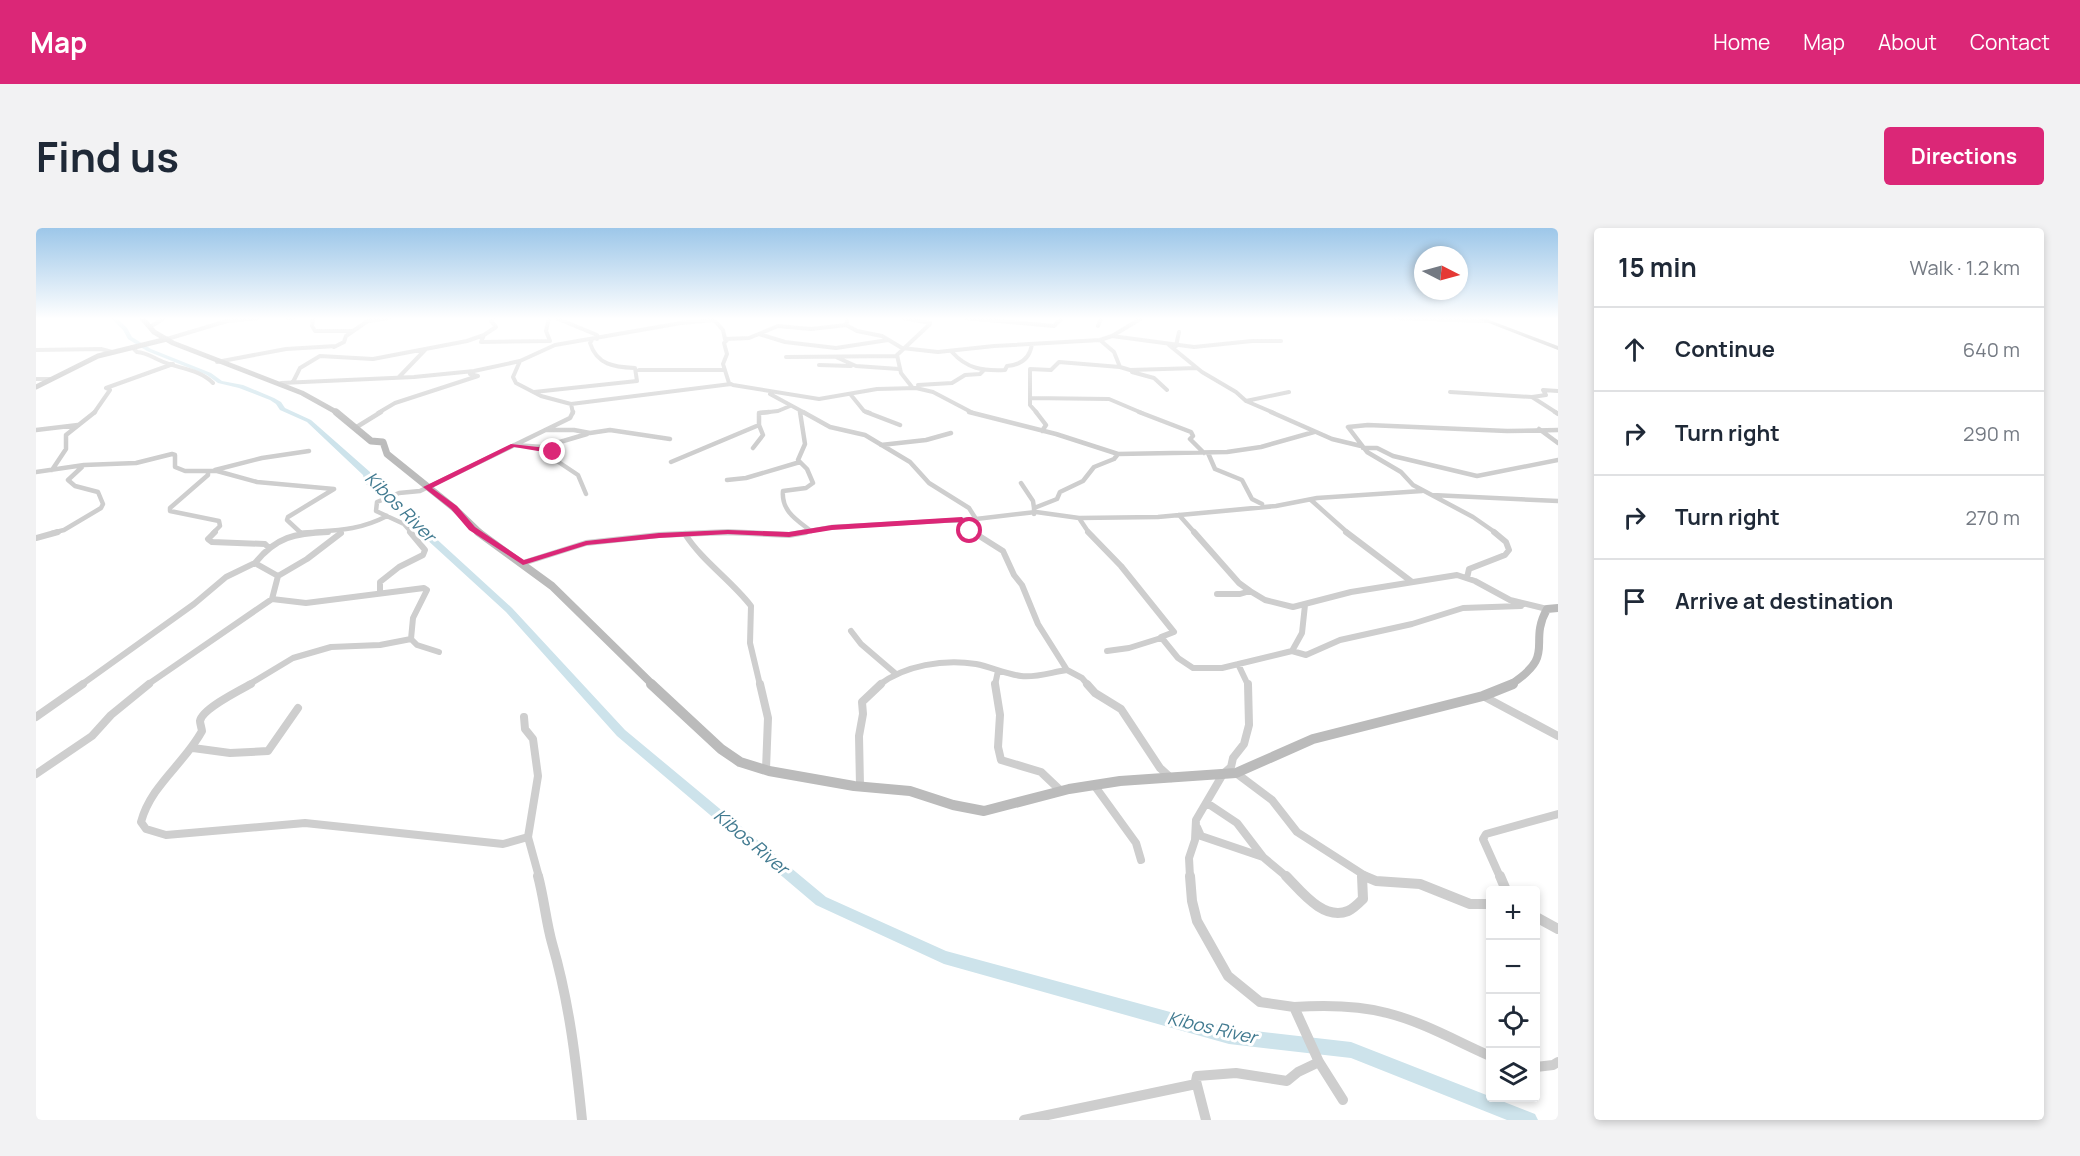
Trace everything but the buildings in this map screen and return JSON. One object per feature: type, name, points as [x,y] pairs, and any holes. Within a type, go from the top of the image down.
[{"type":"main road","points":[[36,387],[91,360]]},
{"type":"main road","points":[[212,360],[281,383],[325,405],[371,441],[383,442],[387,454],[454,508],[472,528],[552,586],[721,749],[740,762],[799,777],[910,791],[953,805],[984,810],[1061,791],[1120,781],[1236,773],[1313,739],[1483,696],[1529,675],[1544,660],[1546,654],[1540,624],[1541,616],[1547,609],[1558,608]]},
{"type":"street","points":[[157,360],[192,373],[205,375],[213,383]]},
{"type":"street","points":[[217,362],[230,360]]},
{"type":"street","points":[[293,382],[297,371],[316,360]]},
{"type":"street","points":[[399,377],[416,360]]},
{"type":"street","points":[[281,383],[459,373],[492,368],[523,360]]},
{"type":"street","points":[[533,392],[637,381],[635,368],[612,367],[598,360]]},
{"type":"street","points":[[725,360],[723,364],[731,384]]},
{"type":"street","points":[[841,360],[854,366]]},
{"type":"street","points":[[898,360],[899,369],[911,386],[933,392],[971,413],[1118,454],[1206,453],[1261,447],[1314,432]]},
{"type":"street","points":[[958,360],[961,364],[983,370],[1005,370],[1007,366],[1051,370],[1058,362],[1120,367],[1156,380],[1167,390]]},
{"type":"street","points":[[1013,366],[1023,360]]},
{"type":"street","points":[[1117,360],[1120,367]]},
{"type":"street","points":[[1187,360],[1242,396],[1246,402],[1314,432],[1362,447],[1377,448],[1393,456],[1477,476],[1558,460]]},
{"type":"street","points":[[520,361],[513,380],[541,396],[571,404],[731,384],[769,393],[819,399],[877,389],[955,382],[964,375],[980,374],[983,370]]},
{"type":"street","points":[[52,470],[66,449],[66,435],[94,414],[110,390],[106,388],[173,364]]},
{"type":"street","points":[[819,365],[899,369]]},
{"type":"street","points":[[1130,370],[1197,368]]},
{"type":"street","points":[[1032,369],[1029,370],[1031,407],[1046,425],[1042,431]]},
{"type":"street","points":[[639,370],[725,370]]},
{"type":"street","points":[[355,428],[395,403],[478,376],[459,373]]},
{"type":"street","points":[[36,379],[52,379]]},
{"type":"street","points":[[1450,392],[1532,397],[1546,395],[1543,390],[1558,391]]},
{"type":"street","points":[[1246,402],[1289,392]]},
{"type":"street","points":[[769,393],[830,427],[865,435],[913,464],[929,483],[969,508],[976,519]]},
{"type":"street","points":[[851,395],[864,411],[900,425]]},
{"type":"street","points":[[1532,397],[1558,414]]},
{"type":"street","points":[[1030,398],[1102,398],[1116,401],[1144,415],[1188,430],[1193,434],[1190,439],[1192,442],[1206,453],[1215,469],[1242,480],[1252,500],[1258,504],[1274,506]]},
{"type":"street","points":[[1102,398],[1104,405]]},
{"type":"street","points":[[380,592],[380,582],[399,567],[423,555],[425,550],[404,524],[376,511],[377,502],[399,494],[415,493],[572,416],[571,404]]},
{"type":"street","points":[[753,448],[763,435],[759,425],[760,412],[778,411],[790,406]]},
{"type":"street","points":[[800,412],[805,444],[798,458],[807,469],[812,485],[783,490],[783,503],[790,514],[811,531]]},
{"type":"street","points":[[36,430],[80,425]]},
{"type":"street","points":[[671,462],[759,425]]},
{"type":"street","points":[[1467,578],[1469,569],[1505,555],[1509,550],[1508,545],[1473,517],[1413,485],[1401,472],[1362,447],[1348,427],[1558,430]]},
{"type":"street","points":[[1539,429],[1558,443]]},
{"type":"street","points":[[544,430],[574,430],[590,433]]},
{"type":"street","points":[[514,445],[538,449],[558,446],[590,433],[610,430],[670,439]]},
{"type":"street","points":[[881,445],[926,440],[951,433]]},
{"type":"street","points":[[558,446],[553,456],[582,480],[586,494]]},
{"type":"street","points":[[268,547],[265,544],[212,542],[208,539],[220,526],[219,521],[170,512],[170,508],[210,472],[237,463],[309,451]]},
{"type":"street","points":[[36,472],[84,465],[136,463],[172,454],[176,469],[210,472],[257,482],[334,489],[288,517],[287,520],[293,528],[301,533]]},
{"type":"street","points":[[1034,511],[1057,499],[1060,492],[1087,478],[1094,467],[1114,459],[1118,454]]},
{"type":"street","points":[[727,480],[757,475],[783,465],[800,462]]},
{"type":"street","points":[[36,538],[64,530],[101,508],[103,504],[98,492],[75,486],[68,480],[84,465]]},
{"type":"street","points":[[1021,483],[1033,501],[1034,511]]},
{"type":"street","points":[[523,563],[586,543],[685,534],[728,532],[789,534],[976,519],[1034,511],[1079,518],[1179,515],[1311,500],[1422,491]]},
{"type":"street","points":[[1429,495],[1558,501]]},
{"type":"street","points":[[1311,500],[1342,529],[1412,582]]},
{"type":"street","points":[[1161,638],[1178,658],[1193,668],[1222,668],[1292,651],[1306,655],[1340,640],[1412,624],[1463,608],[1521,606],[1467,578],[1452,575],[1351,591],[1293,607],[1265,600],[1239,583],[1179,515]]},
{"type":"street","points":[[36,717],[194,604],[226,577],[255,562],[268,547],[301,533],[346,531],[370,525],[387,516]]},
{"type":"street","points":[[1079,518],[1092,537],[1121,566],[1174,632],[1129,648],[1107,651]]},
{"type":"street","points":[[962,520],[970,531],[1004,551],[1014,575],[1022,585],[1038,624],[1066,670],[1082,678],[1095,693],[1120,709],[1160,768],[1172,778]]},
{"type":"street","points":[[272,599],[278,576],[307,559],[346,531]]},
{"type":"street","points":[[685,534],[693,547],[728,578],[751,606],[750,643],[768,718],[766,769]]},
{"type":"street","points":[[255,562],[278,576]]},
{"type":"street","points":[[36,774],[92,736],[111,715],[144,687],[272,599],[306,603],[380,592],[426,589],[413,618],[411,639]]},
{"type":"street","points":[[1217,594],[1240,594],[1250,591]]},
{"type":"street","points":[[1516,602],[1547,609]]},
{"type":"street","points":[[1292,651],[1302,633],[1305,605]]},
{"type":"street","points":[[850,631],[861,644],[896,674]]},
{"type":"street","points":[[411,639],[417,645],[439,652]]},
{"type":"street","points":[[411,639],[380,645],[331,647],[293,658],[269,670],[207,712],[202,717],[200,726],[202,731],[193,748],[143,808],[141,822],[146,829],[166,835],[305,823],[503,844],[528,837]]},
{"type":"street","points":[[860,786],[862,776],[860,729],[865,716],[862,702],[876,686],[896,674],[926,666],[956,663],[978,665],[1027,676],[1066,670]]},
{"type":"street","points":[[1239,664],[1248,681],[1249,725],[1244,744],[1233,758],[1232,767],[1223,774],[1195,824],[1195,840],[1189,858],[1192,900],[1197,921],[1228,976],[1260,1002],[1294,1007],[1317,1005],[1369,1009],[1390,1014],[1486,1054]]},
{"type":"street","points":[[998,671],[993,687],[1000,709],[997,751],[1001,760],[1043,771],[1061,791]]},
{"type":"street","points":[[1483,696],[1558,736]]},
{"type":"street","points":[[193,748],[230,753],[268,751],[298,708]]},
{"type":"street","points":[[524,717],[525,729],[533,739],[537,776],[528,837],[546,904],[552,943],[558,957],[573,1035],[582,1120]]},
{"type":"street","points":[[1236,773],[1272,800],[1297,832],[1362,875],[1376,881],[1420,884],[1470,904],[1486,904]]},
{"type":"street","points":[[1094,785],[1136,843],[1141,860]]},
{"type":"street","points":[[1207,803],[1237,823],[1263,857]]},
{"type":"street","points":[[1504,886],[1483,839],[1486,834],[1558,814]]},
{"type":"street","points":[[1195,824],[1201,836],[1263,857],[1278,866],[1310,901],[1324,910],[1335,913],[1350,912],[1363,899],[1362,875]]},
{"type":"street","points":[[1540,919],[1558,929]]},
{"type":"street","points":[[1294,1007],[1317,1058],[1343,1100]]},
{"type":"street","points":[[1206,1120],[1196,1084],[1197,1076],[1219,1073],[1287,1081],[1317,1058]]},
{"type":"street","points":[[1540,1067],[1558,1062]]},
{"type":"street","points":[[1024,1120],[1196,1084]]},
{"type":"waterway","name":"Kibos River","points":[[173,360],[209,374],[220,382],[241,386],[272,399],[279,403],[282,409],[309,421],[367,474],[368,481],[509,610],[621,733],[821,901],[944,957],[1229,1036],[1351,1050],[1529,1120]]},
{"type":"route","points":[[553,452],[558,446],[538,449],[514,445],[427,487],[454,508],[472,528],[523,563],[586,543],[699,532],[789,534],[832,527],[941,520],[962,520],[970,531]]}]
